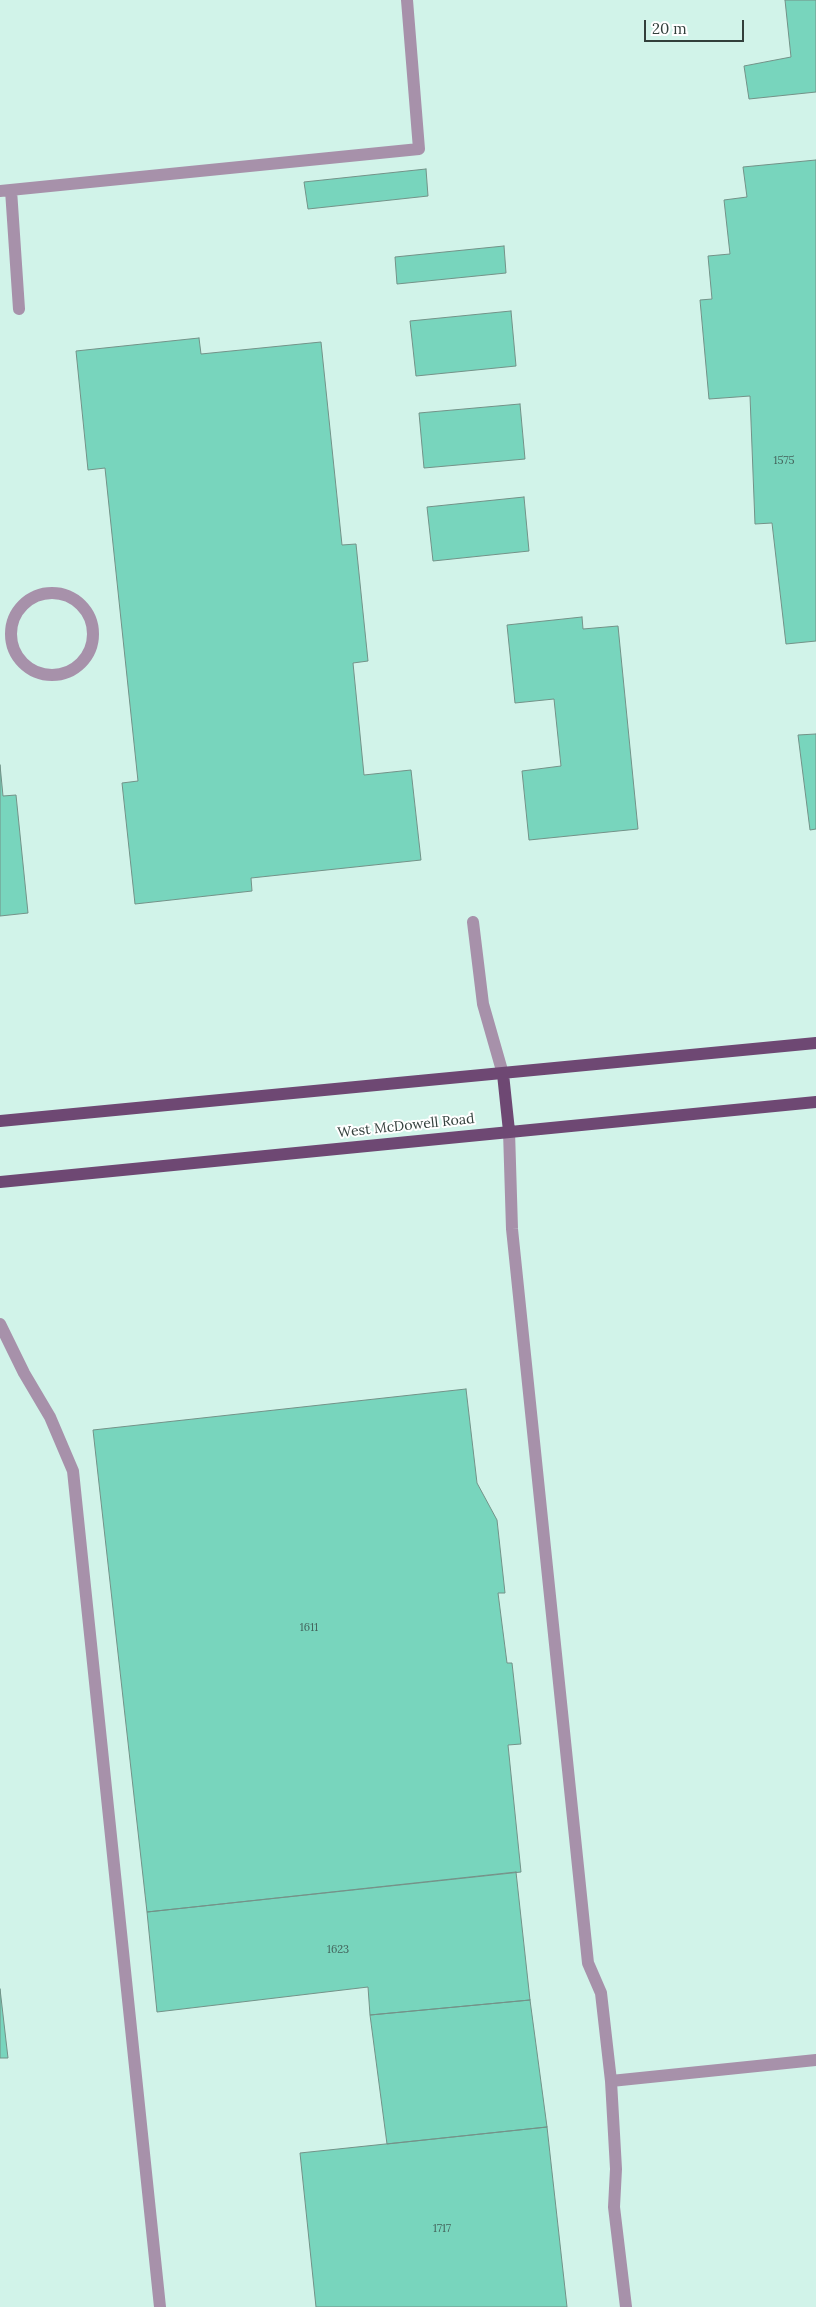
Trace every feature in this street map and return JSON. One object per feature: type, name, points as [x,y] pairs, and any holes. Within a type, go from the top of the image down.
[{"type":"main road","points":[[0,1121],[816,1043]]},
{"type":"main road","points":[[503,1074],[509,1131]]},
{"type":"main road","name":"West McDowell Road","points":[[0,1182],[816,1102]]},
{"type":"lane","points":[[19,309],[6,190],[419,149],[407,0]]},
{"type":"lane","points":[[57,594],[71,598],[82,606],[89,618],[92,631],[91,646],[85,658],[75,668],[62,674],[49,675],[36,672],[25,665],[16,655],[12,643],[11,630],[14,617],[21,606],[32,598],[57,594]]},
{"type":"lane","points":[[473,922],[483,1004],[503,1074]]},
{"type":"lane","points":[[509,1131],[512,1229],[588,1963],[600,1993],[611,2081],[616,2169],[614,2207],[626,2307]]},
{"type":"lane","points":[[0,1324],[24,1373],[50,1417],[73,1471],[160,2307]]},
{"type":"lane","points":[[611,2081],[816,2060]]},
{"type":"building","points":[[785,0],[816,0],[816,92],[749,99],[744,66],[791,57]]},
{"type":"building","points":[[816,160],[816,641],[786,644],[772,523],[755,524],[750,396],[709,399],[700,300],[712,299],[708,256],[730,254],[724,200],[747,197],[743,167]]},
{"type":"building","points":[[426,169],[428,196],[308,209],[304,182]]},
{"type":"building","points":[[504,246],[506,273],[397,284],[395,257]]},
{"type":"building","points":[[511,311],[516,366],[416,376],[410,321]]},
{"type":"building","points":[[199,338],[201,354],[321,342],[342,545],[356,544],[368,661],[353,663],[364,775],[411,770],[421,860],[251,878],[252,891],[135,904],[122,783],[138,781],[105,468],[88,470],[76,351]]},
{"type":"building","points":[[520,404],[525,459],[424,468],[419,413]]},
{"type":"building","points":[[524,497],[529,551],[433,561],[427,507]]},
{"type":"building","points":[[582,617],[583,629],[618,626],[638,829],[529,840],[522,771],[561,766],[554,699],[515,703],[507,625]]},
{"type":"building","points":[[816,734],[816,829],[810,830],[798,735]]},
{"type":"building","points":[[0,765],[3,796],[16,795],[28,913],[0,916]]},
{"type":"building","points":[[466,1389],[477,1483],[497,1520],[505,1593],[498,1593],[507,1663],[512,1663],[521,1744],[508,1745],[521,1872],[147,1912],[93,1430]]},
{"type":"building","points":[[516,1872],[530,2000],[370,2015],[368,1987],[157,2012],[147,1912]]},
{"type":"building","points":[[0,1989],[8,2058],[0,2058]]},
{"type":"building","points":[[530,2000],[547,2127],[387,2144],[370,2015]]},
{"type":"building","points":[[547,2127],[567,2307],[316,2307],[300,2153]]}]
